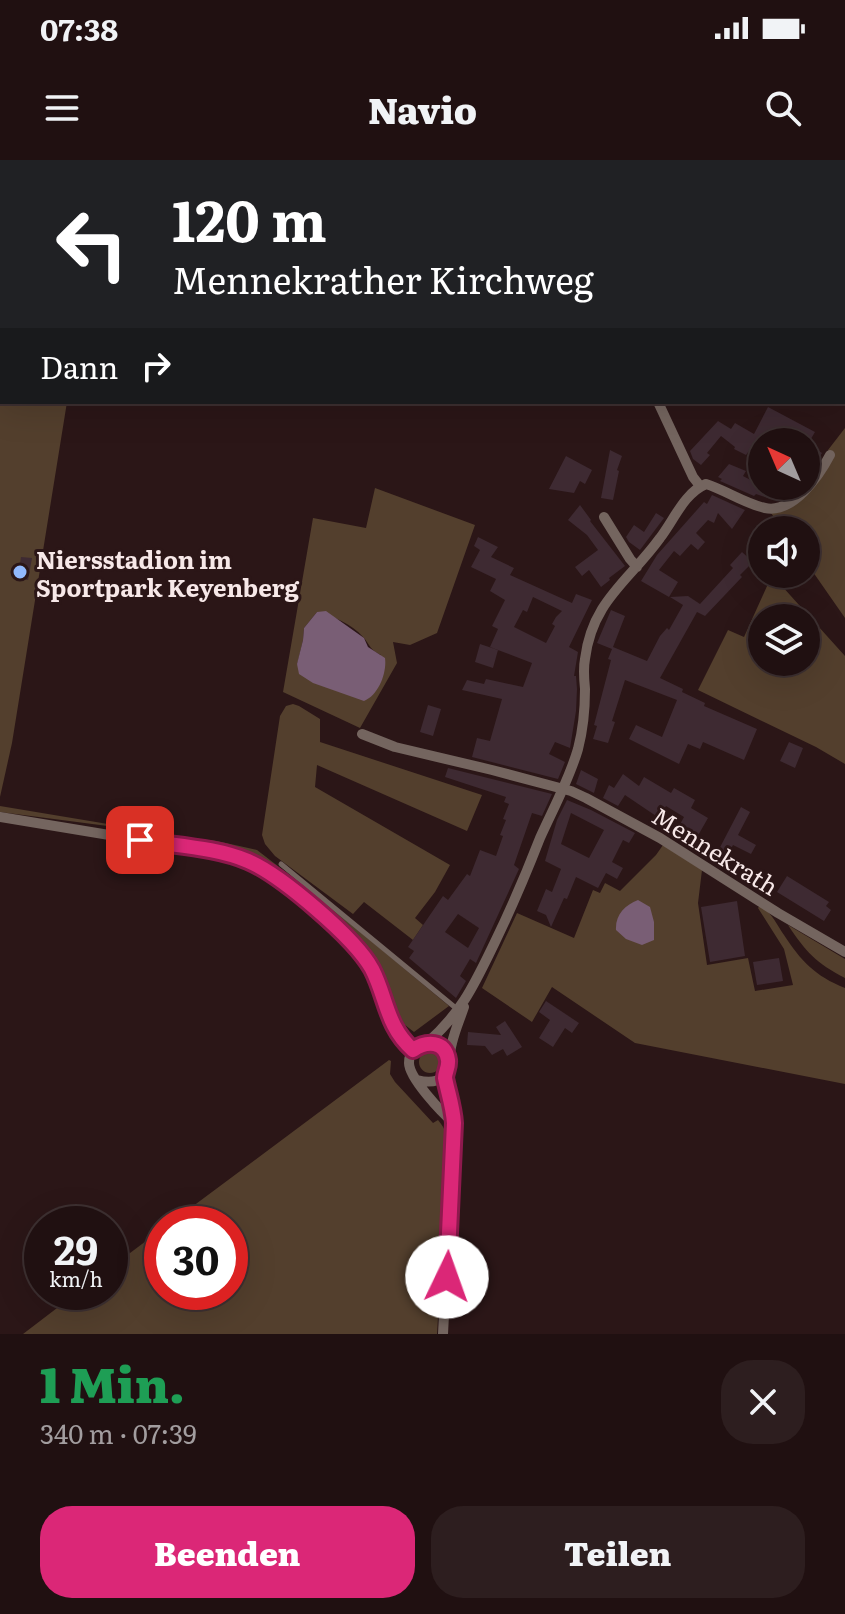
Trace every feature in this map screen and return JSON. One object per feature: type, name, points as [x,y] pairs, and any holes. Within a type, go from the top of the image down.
[{"type":"street","points":[[659,404],[700,486]]},
{"type":"street","points":[[448,1058],[468,997],[502,927],[578,749],[584,708],[584,662],[593,626],[607,599],[637,567],[693,491],[700,486],[706,484],[763,508],[775,509],[787,504],[807,488],[830,455]]},
{"type":"street","points":[[604,517],[637,567]]},
{"type":"street","name":"Mennekrath","points":[[362,734],[395,747],[463,762],[586,798],[624,817],[845,952]]},
{"type":"street","points":[[0,817],[224,854],[260,867],[322,915],[360,952],[373,971],[394,1027],[413,1050]]},
{"type":"street","points":[[454,1123],[425,1093],[408,1064],[413,1050],[427,1043],[468,997]]},
{"type":"street","points":[[417,1080],[429,1083],[439,1080],[449,1064],[442,1048],[427,1043]]},
{"type":"street","points":[[443,1334],[454,1123],[444,1075]]},
{"type":"lane","points":[[281,864],[458,1010]]},
{"type":"shaded area","name":"Niersstadion im Sportpark Keyenberg","points":[[0,404],[67,404],[12,743],[0,797]]},
{"type":"shaded area","points":[[845,428],[845,618],[820,582],[820,516],[773,516],[771,513],[786,509],[794,500],[820,500],[820,472],[834,457],[828,450]]},
{"type":"shaded area","points":[[375,488],[475,525],[437,633],[410,645],[393,642],[397,663],[360,728],[283,692],[313,518],[366,528]],"holes":[[[317,612],[353,628],[381,655],[297,665],[304,628]]]},
{"type":"shaded area","points":[[766,588],[784,588],[798,604],[759,604]]},
{"type":"shaded area","points":[[326,611],[364,638],[368,647],[385,658],[381,682],[374,694],[364,701],[313,683],[299,674],[297,664],[304,628],[317,612]]},
{"type":"shaded area","points":[[748,628],[748,676],[820,676],[820,628],[845,656],[845,764],[698,690],[728,630],[744,637]]},
{"type":"shaded area","points":[[293,704],[320,719],[320,742],[482,795],[467,831],[317,765],[315,787],[450,865],[415,918],[423,925],[413,940],[364,902],[353,914],[275,856],[265,844],[262,835],[280,716],[286,706]]},
{"type":"shaded area","points":[[0,806],[257,850],[449,1006],[414,1032],[400,1017],[379,970],[358,939],[293,884],[251,857],[123,828],[0,812]]},
{"type":"shaded area","points":[[663,845],[702,870],[698,903],[707,965],[748,958],[755,991],[793,985],[784,949],[758,908],[760,905],[810,967],[845,988],[845,1084],[635,1043],[552,987],[532,1022],[482,988],[517,913],[574,938],[593,890],[600,893],[605,883],[620,891]]},
{"type":"shaded area","points":[[638,900],[650,907],[654,922],[654,940],[642,945],[626,939],[616,930],[622,911]]},
{"type":"shaded area","points":[[788,925],[845,959],[845,978],[812,956]]},
{"type":"shaded area","points":[[430,1051],[438,1054],[441,1062],[438,1070],[430,1073],[422,1070],[419,1062],[422,1054]]},
{"type":"shaded area","points":[[391,1061],[390,1074],[395,1082],[433,1123],[438,1120],[447,1138],[437,1334],[23,1334],[54,1310],[128,1310],[128,1254],[144,1242],[144,1310],[248,1310],[248,1206],[193,1206]]},
{"type":"building","points":[[768,407],[807,428],[757,428]]},
{"type":"building","points":[[718,421],[731,429],[735,423],[748,431],[746,455],[734,449],[721,436],[701,465],[693,459],[690,451]]},
{"type":"building","points":[[610,450],[622,456],[613,500],[601,498]]},
{"type":"building","points":[[566,456],[592,470],[585,484],[580,481],[574,493],[549,489]]},
{"type":"building","points":[[729,464],[746,471],[743,476],[748,479],[748,493],[720,481],[722,479],[718,477]]},
{"type":"building","points":[[712,495],[745,510],[732,529],[718,513],[714,523],[708,520],[696,533],[705,542],[698,550],[691,544],[680,556],[674,551],[659,570],[678,582],[669,597],[641,581],[657,555]]},
{"type":"building","points":[[580,505],[625,566],[601,587],[589,570],[582,576],[575,567],[598,550],[587,535],[568,520]]},
{"type":"building","points":[[656,513],[664,518],[640,550],[626,537],[634,525],[644,532]]},
{"type":"building","points":[[478,537],[498,547],[491,557],[514,568],[510,575],[572,603],[576,594],[592,600],[569,647],[578,652],[574,676],[576,711],[570,748],[555,742],[549,754],[565,762],[558,779],[472,757],[477,738],[490,741],[502,699],[462,690],[467,680],[484,684],[486,679],[523,687],[532,663],[490,647],[498,629],[492,626],[505,600],[490,591],[496,579],[471,567],[480,550],[474,546]],"holes":[[[533,597],[562,611],[552,624],[555,626],[546,643],[514,627],[523,610],[527,612]]]},
{"type":"building","points":[[742,552],[748,557],[748,567],[740,575],[742,577],[705,616],[697,612],[660,678],[705,703],[704,706],[757,729],[744,760],[703,742],[700,749],[688,744],[679,764],[629,739],[636,725],[662,737],[677,700],[625,680],[608,743],[593,739],[612,649],[597,643],[611,610],[625,616],[613,647],[647,661],[660,636],[667,628],[669,630],[683,605],[670,597],[688,596],[700,604],[733,568],[730,565]]},
{"type":"building","points":[[21,557],[32,558],[28,580],[18,578]]},
{"type":"building","points":[[480,644],[498,650],[493,668],[475,662]]},
{"type":"building","points":[[428,705],[441,709],[433,736],[420,732]]},
{"type":"building","points":[[789,742],[803,748],[795,768],[780,761]]},
{"type":"building","points":[[448,768],[552,794],[542,816],[532,813],[514,865],[519,869],[476,963],[470,959],[460,976],[466,981],[456,998],[409,958],[414,951],[408,947],[443,896],[448,900],[467,874],[470,876],[480,850],[496,856],[509,804],[504,802],[506,797],[445,777]],"holes":[[[458,914],[479,928],[468,948],[445,932]]]},
{"type":"building","points":[[581,770],[598,779],[594,793],[576,784]]},
{"type":"building","points":[[623,774],[639,786],[644,777],[671,793],[674,788],[695,800],[691,808],[708,818],[696,839],[685,836],[678,828],[684,817],[666,806],[659,818],[625,795],[618,806],[603,798],[609,785],[614,788]]},
{"type":"building","points":[[567,800],[635,833],[629,843],[623,840],[612,862],[623,868],[617,879],[606,873],[598,888],[576,877],[551,927],[546,915],[537,911],[546,889],[552,892],[561,869],[545,861],[557,820]],"holes":[[[571,813],[604,830],[589,858],[561,844]]]},
{"type":"building","points":[[741,807],[750,812],[738,835],[756,845],[751,854],[733,845],[725,860],[716,855]]},
{"type":"building","points":[[787,876],[829,902],[826,906],[831,910],[824,921],[777,892]]},
{"type":"building","points":[[737,901],[745,956],[710,962],[701,907]]},
{"type":"building","points":[[779,958],[783,981],[757,985],[753,962]]},
{"type":"building","points":[[546,1001],[579,1023],[572,1033],[565,1028],[553,1047],[539,1038],[550,1020],[539,1012]]},
{"type":"building","points":[[505,1021],[522,1047],[507,1056],[503,1049],[492,1055],[485,1046],[467,1045],[468,1032],[501,1035],[496,1027]]},
{"type":"place","name":"Niersstadion im Sportpark Keyenberg","points":[[20,572]]},
{"type":"route","points":[[140,840],[224,854],[260,867],[322,915],[360,952],[373,971],[386,1010],[405,1043],[413,1050],[421,1044],[432,1043],[446,1053],[449,1064],[444,1075],[454,1123],[447,1277]]}]
